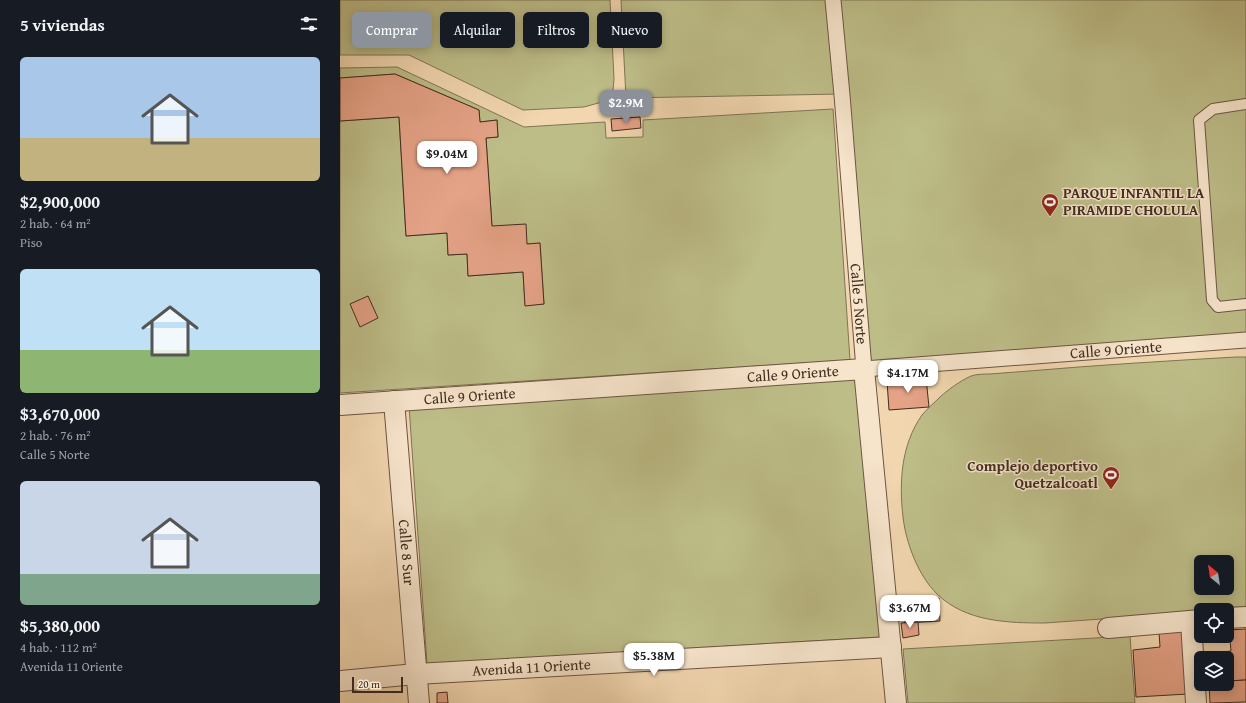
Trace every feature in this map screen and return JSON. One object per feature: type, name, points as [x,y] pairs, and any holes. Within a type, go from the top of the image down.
[{"type":"street","name":"Calle 5 Norte","points":[[833,0],[864,369],[896,703]]},
{"type":"street","name":"Calle 9 Oriente","points":[[340,405],[864,369],[1246,340]]},
{"type":"street","name":"Calle 8 Sur","points":[[394,401],[418,703]]},
{"type":"street","points":[[1234,618],[1246,617]]},
{"type":"street","points":[[1108,628],[1194,621]]},
{"type":"street","points":[[1196,643],[1196,703]]},
{"type":"street","name":"Avenida 11 Oriente","points":[[340,681],[416,674],[891,647]]},
{"type":"lane","points":[[1246,104],[1213,109],[1198,120],[1212,300],[1218,306],[1246,304]]},
{"type":"green space","points":[[340,0],[610,0],[611,12],[597,12],[597,48],[612,48],[613,90],[602,102],[584,107],[523,110],[409,55],[340,55]]},
{"type":"green space","points":[[621,0],[828,0],[841,94],[626,98],[623,48],[662,48],[662,12],[622,12]]},
{"type":"green space","name":"PARQUE INFANTIL LA PIRAMIDE CHOLULA","points":[[836,0],[1246,0],[1246,338],[866,367]]},
{"type":"green space","points":[[397,67],[524,127],[605,122],[606,138],[643,137],[643,120],[833,109],[850,360],[340,393],[340,121],[399,117],[406,236],[447,233],[448,255],[467,254],[468,276],[523,272],[525,305],[544,304],[540,243],[527,244],[492,226],[486,138],[498,137],[497,120],[480,122],[479,110],[395,74],[340,78],[340,68]]},
{"type":"green space","name":"Complejo deportivo Quetzalcoatl","points":[[1246,357],[1246,606],[1240,609],[1234,609],[1234,603],[1194,603],[1194,612],[1045,623],[988,619],[961,610],[948,603],[937,594],[924,578],[910,548],[903,517],[901,491],[903,464],[910,439],[922,415],[947,391],[967,378],[978,374]]},
{"type":"green space","points":[[856,374],[880,637],[427,664],[409,406]]},
{"type":"green space","points":[[1130,636],[1135,703],[908,703],[903,649]]},
{"type":"building","points":[[395,74],[479,110],[480,122],[497,120],[498,137],[486,138],[492,226],[526,224],[527,244],[540,243],[544,304],[525,306],[523,272],[468,276],[467,254],[448,255],[447,233],[406,236],[399,117],[340,121],[340,78]]},
{"type":"building","points":[[640,117],[641,128],[612,131],[611,119]]},
{"type":"building","points":[[368,296],[378,318],[360,327],[350,304]]},
{"type":"building","points":[[926,378],[929,407],[889,410],[887,381]]},
{"type":"building","points":[[928,598],[939,598],[940,621],[905,623],[904,604],[925,601]]},
{"type":"building","points":[[918,622],[919,635],[903,638],[901,623]]},
{"type":"building","points":[[1246,629],[1246,680],[1234,681],[1234,651],[1231,651],[1230,643],[1234,643],[1234,630]]},
{"type":"building","points":[[1184,631],[1188,694],[1136,697],[1133,650],[1160,647],[1159,632]]},
{"type":"building","points":[[1246,680],[1246,702],[1210,703],[1209,691],[1234,691],[1234,681]]},
{"type":"building","points":[[447,692],[448,703],[437,703],[437,693]]},
{"type":"place","name":"PARQUE INFANTIL LA PIRAMIDE CHOLULA","points":[[1050,217]]},
{"type":"place","name":"Complejo deportivo Quetzalcoatl","points":[[1111,490]]}]
